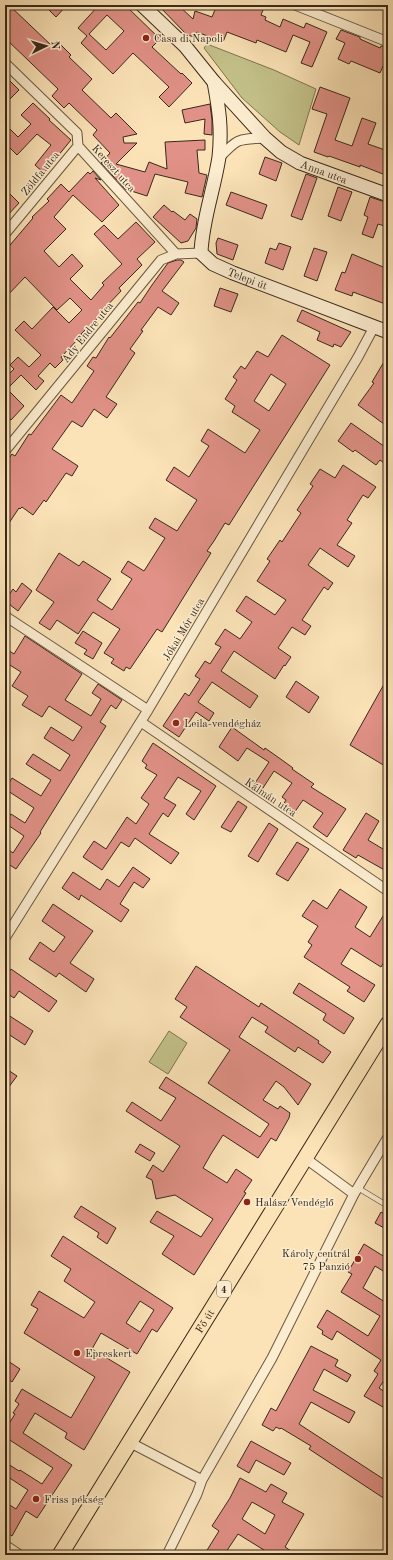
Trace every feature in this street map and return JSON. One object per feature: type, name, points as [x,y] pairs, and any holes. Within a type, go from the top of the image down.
[{"type":"main road","points":[[142,5],[185,46],[214,82],[265,138]]},
{"type":"main road","points":[[201,253],[202,239],[219,158],[221,122],[214,82]]},
{"type":"main road","name":"Anna utca","points":[[265,138],[281,152],[300,163],[388,195]]},
{"type":"main road","name":"Telepi út","points":[[201,253],[213,264],[233,274],[388,332]]},
{"type":"main road","name":"Fő út","points":[[60,1555],[388,1024]]},
{"type":"street","points":[[295,5],[388,42]]},
{"type":"street","name":"Kereszt utca","points":[[5,63],[77,133],[78,146],[176,254]]},
{"type":"street","points":[[219,158],[233,143],[242,139],[265,138]]},
{"type":"street","name":"Zöldfa utca","points":[[6,230],[78,146]]},
{"type":"street","name":"Ady Endre utca","points":[[5,451],[161,260],[176,254],[201,253]]},
{"type":"street","name":"Jókai Mór utca","points":[[5,938],[141,722],[358,357],[374,327]]},
{"type":"street","points":[[5,616],[148,710]]},
{"type":"street","name":"Kálmán utca","points":[[141,722],[388,891]]},
{"type":"street","points":[[167,1555],[197,1494],[202,1480],[272,1358],[356,1191],[388,1137]]},
{"type":"street","points":[[305,1158],[356,1191]]},
{"type":"street","points":[[129,1442],[202,1480]]},
{"type":"street","points":[[5,1545],[20,1555]]},
{"type":"lane","points":[[356,1191],[388,1206]]},
{"type":"shaded area","points":[[207,44],[274,70],[316,89],[299,145],[280,132],[242,98],[204,48]]},
{"type":"shaded area","points":[[169,1031],[187,1043],[168,1074],[149,1062]]},
{"type":"building","points":[[53,5],[67,5],[56,17],[49,10]]},
{"type":"building","points":[[99,5],[125,5],[160,39],[152,47],[192,83],[169,107],[159,97],[169,87],[133,53],[113,74],[81,43],[87,36],[78,28]],"holes":[[[107,15],[124,31],[106,50],[89,34]]]},
{"type":"building","points":[[158,5],[179,6],[193,19],[195,11],[212,17],[217,5],[265,5],[261,15],[266,17],[265,20],[280,27],[283,19],[304,28],[306,23],[327,32],[312,67],[301,63],[310,42],[293,35],[286,52],[257,40],[256,43],[227,32],[223,42],[197,32],[195,37],[187,35]]},
{"type":"building","points":[[10,6],[52,46],[57,41],[71,55],[69,57],[92,79],[82,90],[111,118],[116,113],[137,134],[123,137],[124,143],[137,143],[116,164],[145,172],[149,162],[167,169],[165,142],[205,140],[205,150],[197,150],[199,173],[207,175],[202,197],[185,193],[188,182],[155,174],[147,196],[125,189],[101,163],[110,153],[93,135],[97,130],[69,103],[64,108],[52,96],[58,89],[5,38],[5,11]]},
{"type":"building","points":[[341,30],[360,37],[360,39],[380,48],[381,46],[388,48],[388,55],[380,73],[351,61],[349,64],[338,59],[345,43],[336,39]]},
{"type":"building","points":[[5,76],[19,90],[5,104]]},
{"type":"building","points":[[320,87],[350,98],[335,140],[352,146],[362,118],[376,123],[368,144],[388,151],[388,176],[360,165],[360,167],[314,152],[327,114],[312,109]]},
{"type":"building","points":[[33,103],[71,140],[44,173],[35,165],[51,145],[37,134],[17,155],[5,143],[5,124],[18,137],[31,124],[21,115]]},
{"type":"building","points":[[210,104],[212,135],[204,134],[205,119],[185,123],[182,110]]},
{"type":"building","points":[[265,157],[282,163],[276,181],[259,174]]},
{"type":"building","points":[[93,171],[101,180],[95,178],[119,205],[102,222],[73,195],[54,217],[66,229],[44,251],[59,267],[72,254],[83,266],[70,279],[91,300],[104,285],[102,283],[122,264],[94,234],[104,225],[118,239],[136,222],[155,242],[137,259],[142,265],[119,288],[121,291],[102,311],[103,313],[81,334],[82,335],[61,357],[63,360],[55,368],[50,363],[38,376],[44,381],[36,390],[21,375],[7,389],[24,406],[11,420],[5,414],[5,378],[14,369],[10,365],[18,357],[29,367],[41,355],[15,330],[24,321],[32,329],[53,307],[69,323],[82,310],[70,298],[57,310],[25,277],[5,298],[5,251],[33,218],[32,217],[49,201],[47,199],[61,184],[69,192],[88,172],[90,174]]},
{"type":"building","points":[[306,174],[317,178],[302,220],[291,216]]},
{"type":"building","points":[[338,187],[352,192],[341,221],[328,216]]},
{"type":"building","points":[[5,189],[19,203],[5,218]]},
{"type":"building","points":[[231,192],[267,205],[262,219],[226,205]]},
{"type":"building","points":[[370,197],[388,203],[388,227],[378,224],[373,238],[362,234],[368,217],[364,215]]},
{"type":"building","points":[[164,205],[185,220],[190,214],[197,219],[196,228],[188,241],[181,243],[153,217]]},
{"type":"building","points":[[218,238],[238,245],[233,260],[217,254],[216,243]]},
{"type":"building","points":[[279,243],[291,247],[283,270],[265,263],[270,248],[276,250]]},
{"type":"building","points":[[314,248],[327,252],[317,281],[304,276]]},
{"type":"building","points":[[352,254],[388,269],[388,277],[385,285],[388,286],[388,305],[353,292],[352,296],[335,290],[342,272],[345,273]]},
{"type":"building","points":[[177,260],[184,262],[162,291],[179,303],[171,315],[158,307],[141,330],[143,331],[130,349],[135,353],[106,397],[117,404],[107,418],[94,409],[82,427],[72,421],[52,449],[78,466],[72,476],[66,473],[46,502],[44,500],[33,515],[22,507],[20,509],[19,508],[5,529],[5,464],[12,454],[15,456],[29,434],[31,435],[61,395],[72,403],[94,371],[87,366],[93,357],[96,358],[109,337],[110,338],[138,302],[140,303],[168,263]]},
{"type":"building","points":[[220,288],[238,294],[231,312],[214,306]]},
{"type":"building","points":[[302,310],[351,332],[341,347],[334,344],[333,347],[317,340],[320,332],[297,321]]},
{"type":"building","points":[[282,335],[330,365],[229,525],[225,523],[207,551],[211,553],[162,632],[157,629],[130,669],[126,667],[124,671],[111,663],[114,659],[104,653],[120,629],[93,612],[78,634],[57,620],[50,630],[39,623],[54,602],[36,590],[59,553],[79,566],[83,561],[111,579],[97,600],[112,610],[132,579],[121,572],[128,561],[144,571],[165,538],[149,528],[155,518],[177,531],[197,500],[166,480],[174,467],[189,477],[209,446],[201,441],[208,429],[245,453],[260,430],[232,412],[235,406],[225,399],[237,380],[233,377],[241,366],[245,369],[257,351],[268,357]],"holes":[[[271,374],[286,384],[269,411],[254,401]]]},
{"type":"building","points":[[388,355],[388,427],[358,405],[374,383],[372,382]]},
{"type":"building","points":[[351,423],[388,449],[388,466],[380,460],[376,465],[355,450],[353,452],[338,441]]},
{"type":"building","points":[[343,465],[376,487],[368,498],[363,495],[347,520],[352,523],[337,545],[355,556],[348,567],[320,548],[308,565],[333,583],[328,590],[324,587],[302,620],[311,626],[305,635],[292,627],[278,648],[291,657],[275,679],[234,651],[221,671],[258,696],[250,708],[212,682],[198,702],[214,713],[209,721],[196,712],[179,737],[163,726],[185,693],[189,696],[200,679],[195,676],[205,661],[210,664],[221,647],[215,644],[225,629],[240,639],[252,622],[236,611],[246,596],[275,615],[286,600],[257,581],[270,561],[267,559],[280,540],[282,542],[301,513],[297,510],[313,486],[310,484],[320,469],[335,478]]},
{"type":"building","points":[[22,583],[32,591],[18,611],[5,601],[13,589],[16,592]]},
{"type":"building","points":[[83,631],[102,643],[93,659],[84,654],[87,650],[75,643]]},
{"type":"building","points":[[25,636],[82,674],[65,700],[91,716],[101,699],[92,693],[98,684],[122,700],[116,709],[111,705],[100,722],[106,726],[40,832],[41,833],[16,869],[5,862],[5,847],[13,853],[24,836],[5,823],[11,814],[25,823],[34,808],[5,789],[12,778],[41,796],[51,780],[26,764],[33,754],[60,771],[70,755],[44,738],[51,727],[73,741],[82,727],[49,706],[42,717],[22,705],[28,696],[12,686],[21,672],[5,662],[5,648],[14,654]]},
{"type":"building","points":[[388,677],[388,760],[385,766],[350,745]]},
{"type":"building","points":[[296,681],[319,697],[309,713],[286,697]]},
{"type":"building","points":[[232,727],[264,750],[265,748],[293,768],[292,769],[314,784],[311,787],[346,809],[327,837],[313,827],[323,813],[303,800],[294,813],[283,805],[286,800],[282,797],[292,783],[274,771],[261,791],[253,786],[269,762],[247,748],[238,761],[219,747]]},
{"type":"building","points":[[153,743],[216,786],[194,820],[186,814],[201,791],[178,777],[164,798],[176,805],[168,817],[163,813],[149,834],[179,853],[171,864],[135,838],[129,847],[121,842],[102,870],[83,857],[94,841],[106,849],[127,817],[136,824],[149,804],[141,798],[157,775],[145,768],[147,765],[142,761]]},
{"type":"building","points":[[238,801],[247,807],[231,832],[221,827]]},
{"type":"building","points":[[366,813],[379,821],[368,840],[388,852],[388,872],[358,855],[356,858],[343,850]]},
{"type":"building","points":[[269,823],[278,829],[258,862],[248,856]]},
{"type":"building","points":[[297,842],[309,849],[288,881],[276,874]]},
{"type":"building","points":[[133,867],[150,879],[143,888],[134,882],[120,904],[129,910],[121,922],[81,895],[79,900],[62,888],[73,872],[100,890],[107,879],[119,887]]},
{"type":"building","points":[[340,889],[367,907],[355,927],[370,937],[388,908],[388,956],[381,967],[351,948],[341,964],[375,985],[364,1002],[347,991],[350,987],[304,957],[312,945],[308,942],[318,926],[302,916],[313,900],[327,909]]},
{"type":"building","points":[[53,904],[93,931],[70,963],[94,979],[86,992],[59,973],[56,977],[29,959],[40,942],[54,952],[65,937],[42,921]]},
{"type":"building","points":[[196,966],[259,1007],[261,1003],[319,1041],[318,1043],[331,1052],[323,1063],[298,1047],[295,1052],[265,1032],[268,1027],[252,1017],[239,1037],[311,1084],[298,1105],[284,1087],[276,1081],[263,1100],[278,1109],[280,1106],[290,1113],[289,1118],[276,1141],[271,1138],[258,1158],[223,1135],[211,1154],[203,1168],[227,1183],[236,1169],[252,1180],[244,1192],[246,1193],[194,1275],[162,1254],[174,1236],[150,1222],[157,1211],[201,1237],[213,1219],[175,1195],[156,1199],[152,1180],[146,1177],[153,1165],[163,1172],[180,1146],[126,1111],[132,1102],[161,1121],[176,1098],[159,1088],[166,1077],[260,1137],[269,1124],[208,1083],[230,1050],[180,1017],[187,1007],[175,999]]},
{"type":"building","points":[[11,969],[57,1001],[49,1012],[19,991],[14,998],[5,992],[8,987],[5,985],[5,978]]},
{"type":"building","points":[[299,983],[354,1018],[344,1034],[323,1020],[326,1014],[293,993]]},
{"type":"building","points":[[5,1013],[33,1031],[25,1045],[5,1032]]},
{"type":"building","points":[[5,1068],[17,1076],[5,1092]]},
{"type":"building","points":[[140,1144],[155,1153],[150,1161],[135,1152]]},
{"type":"building","points":[[81,1206],[116,1228],[107,1244],[97,1237],[99,1233],[74,1217]]},
{"type":"building","points":[[381,1212],[388,1216],[388,1230],[375,1223]]},
{"type":"building","points":[[63,1236],[173,1308],[157,1332],[152,1329],[137,1354],[101,1333],[92,1349],[130,1372],[84,1450],[65,1438],[67,1433],[35,1413],[23,1433],[72,1465],[37,1518],[26,1511],[12,1536],[5,1532],[5,1502],[16,1509],[28,1490],[5,1475],[5,1462],[42,1484],[53,1468],[5,1437],[5,1430],[15,1414],[13,1413],[19,1404],[15,1401],[22,1389],[71,1418],[95,1377],[24,1333],[38,1309],[31,1305],[39,1291],[84,1318],[95,1302],[64,1281],[71,1269],[51,1256]],"holes":[[[140,1301],[154,1310],[140,1332],[126,1323]]]},
{"type":"building","points":[[364,1244],[388,1259],[388,1274],[375,1266],[363,1288],[388,1304],[388,1374],[379,1388],[388,1394],[388,1410],[364,1396],[378,1374],[374,1371],[381,1360],[337,1331],[332,1340],[322,1334],[323,1331],[317,1327],[327,1310],[368,1336],[380,1316],[341,1292],[352,1274],[348,1272]]},
{"type":"building","points":[[311,1346],[338,1360],[335,1366],[351,1375],[347,1382],[324,1369],[313,1390],[355,1412],[349,1423],[311,1402],[299,1424],[388,1482],[388,1501],[309,1449],[311,1446],[281,1428],[276,1427],[273,1431],[262,1425],[271,1408],[276,1411]]},
{"type":"building","points":[[5,1359],[20,1369],[12,1382],[5,1377]]},
{"type":"building","points":[[251,1441],[291,1463],[284,1475],[256,1460],[249,1473],[237,1466]]},
{"type":"building","points":[[240,1478],[266,1492],[271,1484],[287,1493],[282,1502],[304,1514],[285,1547],[297,1555],[272,1555],[238,1534],[224,1555],[204,1555],[219,1531],[212,1526],[230,1498]],"holes":[[[252,1502],[275,1515],[265,1534],[242,1519]]]},
{"type":"place","name":"Casa di Napoli","points":[[146,38]]},
{"type":"place","name":"Leila-vendégház","points":[[176,723]]},
{"type":"place","name":"Halász Vendéglő","points":[[247,1202]]},
{"type":"place","name":"Károly centrál 75 Panzió","points":[[358,1259]]},
{"type":"place","name":"Epreskert","points":[[77,1353]]},
{"type":"place","name":"Friss pékség","points":[[36,1499]]}]
